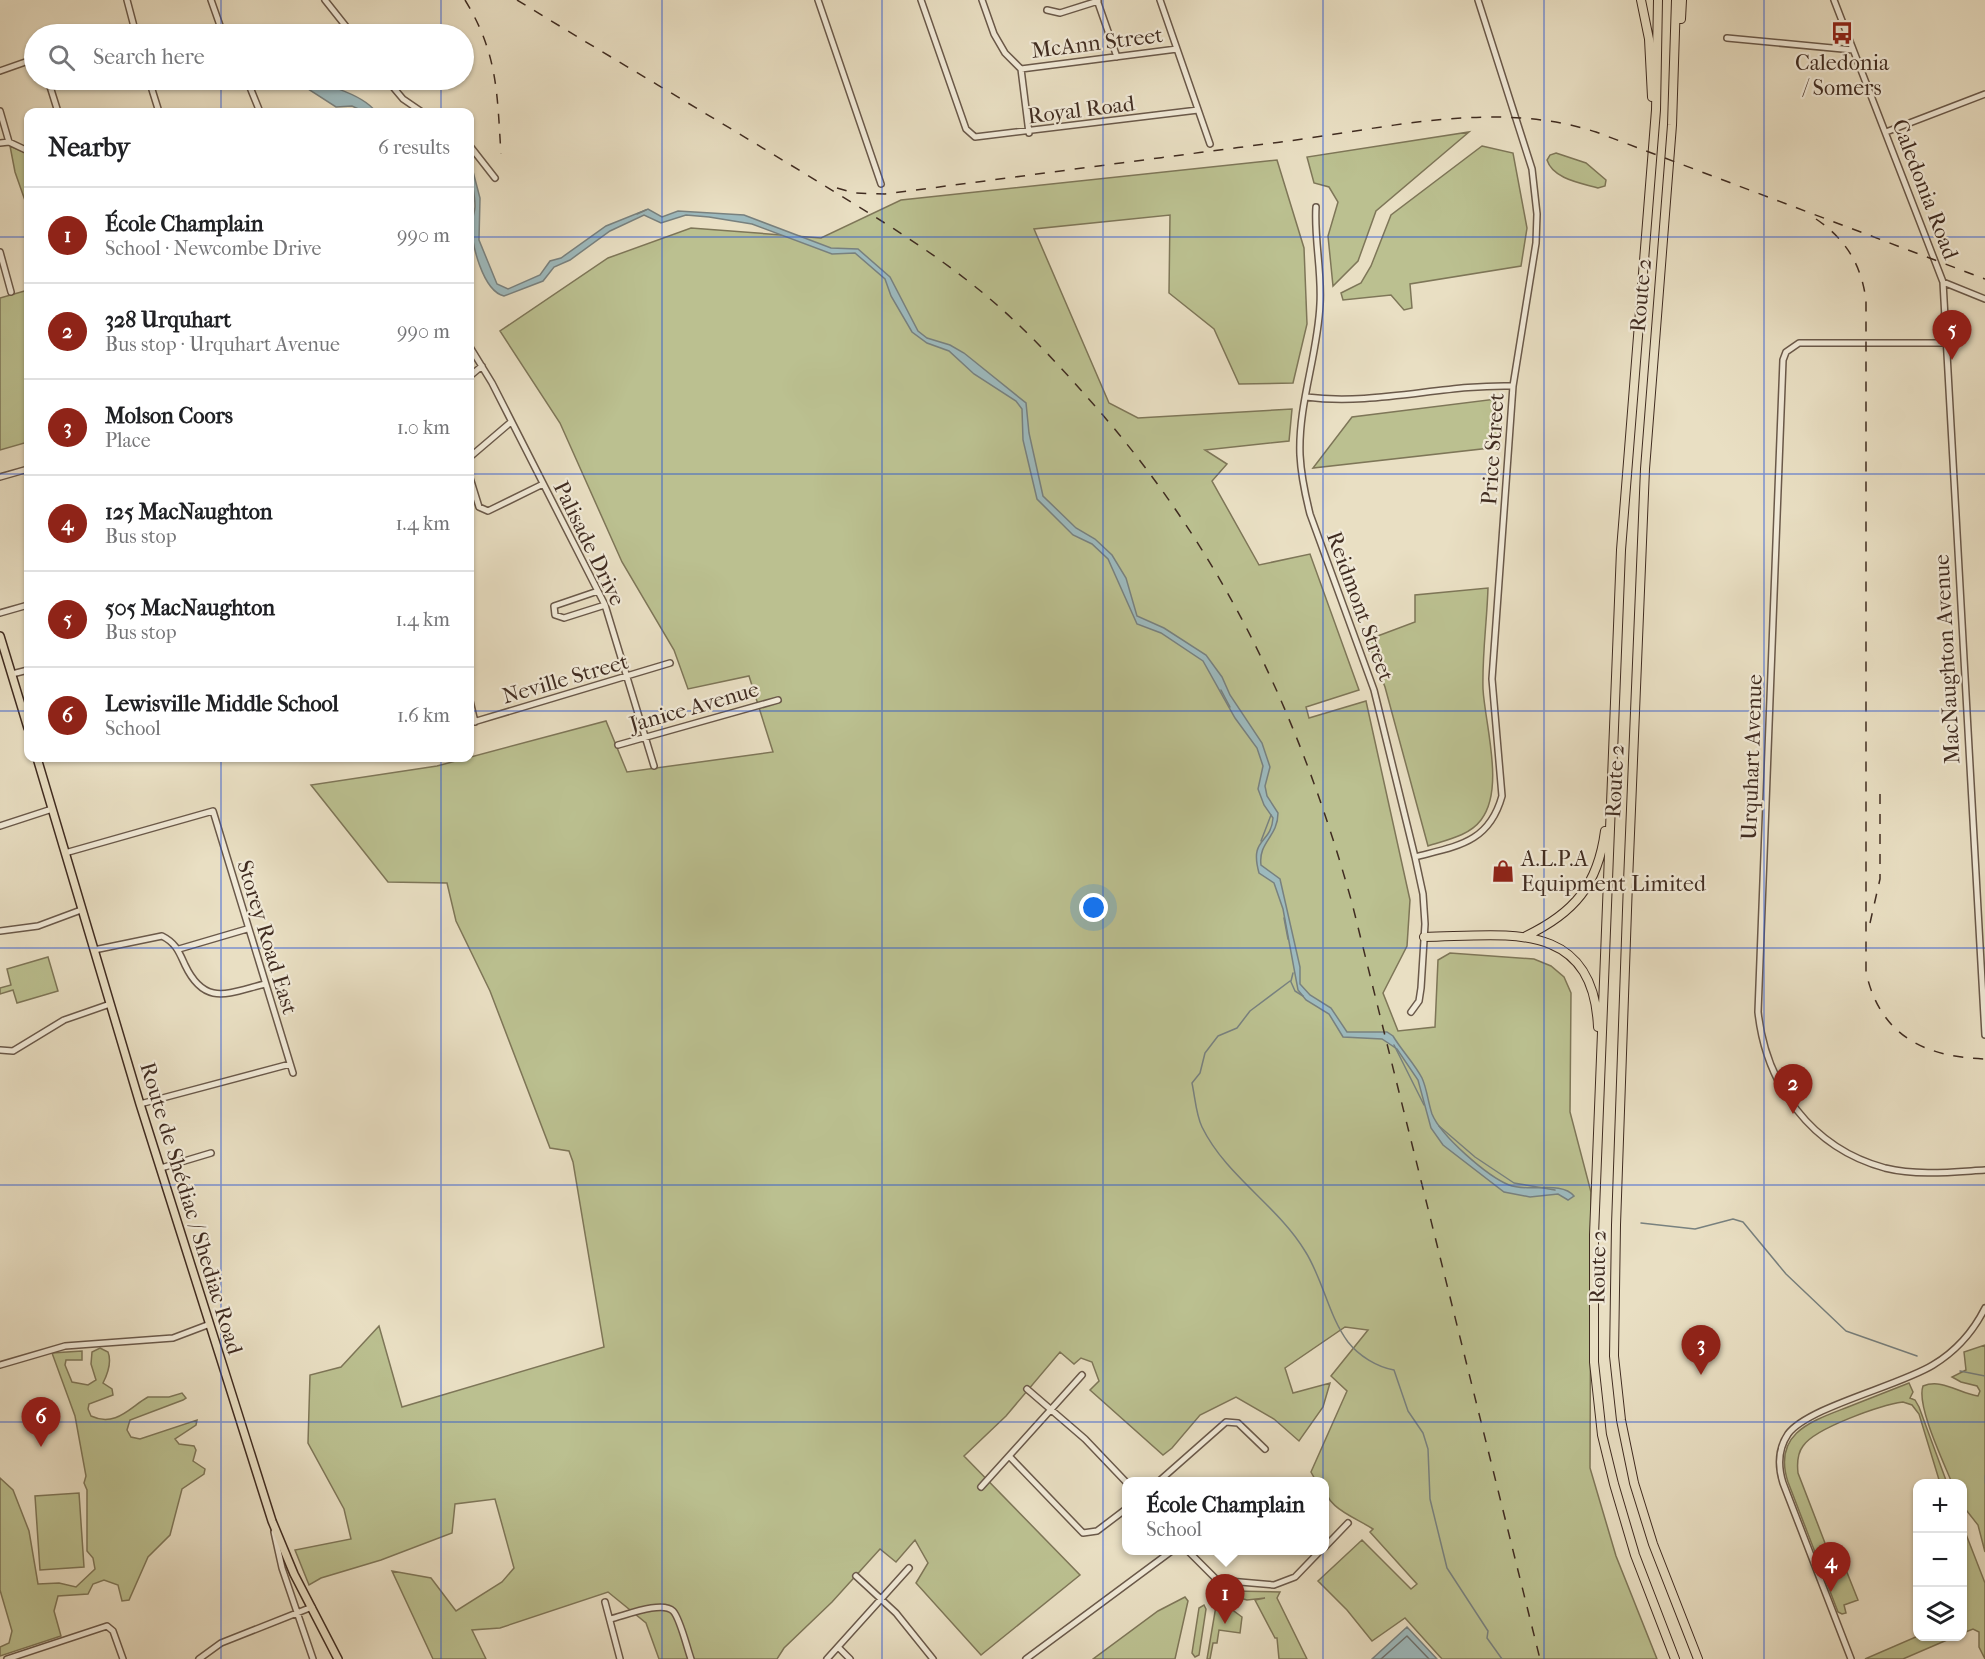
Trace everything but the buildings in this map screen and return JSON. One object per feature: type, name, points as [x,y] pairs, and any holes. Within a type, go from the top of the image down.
[{"type":"highway","points":[[1641,0],[1650,59],[1653,140]]},
{"type":"highway","name":"Route 2","points":[[1658,0],[1658,76],[1624,497],[1594,1235],[1594,1362],[1602,1435],[1635,1555],[1675,1659]]},
{"type":"highway","name":"Route 2","points":[[1676,0],[1675,62],[1645,469],[1627,894],[1614,1356],[1621,1420],[1634,1483],[1653,1544],[1698,1659]]},
{"type":"highway","points":[[1675,62],[1682,0]]},
{"type":"highway","points":[[1526,936],[1551,925],[1568,911],[1586,890],[1596,870],[1605,835],[1611,784]]},
{"type":"highway","points":[[1424,937],[1526,936],[1549,942],[1566,952],[1584,970],[1594,993],[1600,1076]]},
{"type":"main road","points":[[0,636],[24,714]]},
{"type":"main road","name":"Route de Shédiac / Shediac Road","points":[[38,762],[140,1104],[272,1521],[338,1659]]},
{"type":"street","points":[[127,0],[133,24]]},
{"type":"street","points":[[211,0],[219,24]]},
{"type":"street","points":[[326,0],[344,24]]},
{"type":"street","points":[[818,0],[881,184]]},
{"type":"street","name":"Royal Road","points":[[921,0],[966,129],[970,135],[980,139],[1198,110]]},
{"type":"street","points":[[982,0],[994,34],[1005,53],[1021,69],[1029,133]]},
{"type":"street","points":[[1160,0],[1210,144]]},
{"type":"street","name":"Price Street","points":[[1415,857],[1464,844],[1479,835],[1490,825],[1502,796],[1492,679],[1514,386],[1536,243],[1537,214],[1532,169],[1478,0]]},
{"type":"street","name":"Caledonia Road","points":[[1834,0],[1943,282],[1985,299]]},
{"type":"street","points":[[1047,10],[1060,13],[1097,1],[1117,57]]},
{"type":"street","points":[[1727,38],[1853,50]]},
{"type":"street","name":"McAnn Street","points":[[1021,69],[1177,49]]},
{"type":"street","points":[[0,71],[24,63]]},
{"type":"street","points":[[51,90],[57,108]]},
{"type":"street","points":[[152,90],[158,108]]},
{"type":"street","points":[[251,90],[259,108]]},
{"type":"street","points":[[395,90],[403,99],[416,108]]},
{"type":"street","points":[[1886,132],[1985,94]]},
{"type":"street","points":[[0,111],[9,142]]},
{"type":"street","points":[[0,143],[9,142],[24,149]]},
{"type":"street","points":[[474,151],[495,178]]},
{"type":"street","name":"Reidmont Street","points":[[1316,207],[1315,227],[1321,276],[1320,305],[1300,453],[1310,514],[1374,690],[1415,857],[1423,901],[1424,937],[1419,1001],[1411,1012]]},
{"type":"street","points":[[0,252],[11,292]]},
{"type":"street","name":"MacNaughton Avenue","points":[[1943,282],[1985,1035]]},
{"type":"street","name":"Urquhart Avenue","points":[[1945,343],[1799,343],[1786,352],[1783,360],[1758,1011],[1762,1042],[1780,1088],[1798,1113],[1838,1148],[1884,1168],[1924,1174],[1985,1170]]},
{"type":"street","name":"Palisade Drive","points":[[474,353],[605,605],[654,766]]},
{"type":"street","points":[[474,373],[482,366]]},
{"type":"street","points":[[1306,397],[1354,400],[1482,386],[1514,386]]},
{"type":"street","points":[[474,454],[511,422]]},
{"type":"street","points":[[0,477],[24,470]]},
{"type":"street","points":[[474,491],[479,507],[488,511],[543,484]]},
{"type":"street","points":[[598,591],[554,606],[555,615],[564,618],[605,605]]},
{"type":"street","points":[[0,613],[24,606]]},
{"type":"street","name":"Neville Street","points":[[474,722],[670,663]]},
{"type":"street","points":[[12,674],[24,671]]},
{"type":"street","name":"Janice Avenue","points":[[618,745],[778,700]]},
{"type":"street","points":[[0,826],[52,809]]},
{"type":"street","name":"Storey Road East","points":[[65,853],[213,811],[247,929],[293,1073]]},
{"type":"street","points":[[0,931],[38,926],[81,910]]},
{"type":"street","points":[[179,949],[247,929]]},
{"type":"street","points":[[94,950],[157,936],[170,940],[179,949],[198,986],[208,993],[222,994],[265,984]]},
{"type":"street","points":[[0,1050],[10,1053],[64,1020],[110,1004]]},
{"type":"street","points":[[140,1104],[290,1064]]},
{"type":"street","points":[[160,1168],[211,1153]]},
{"type":"street","points":[[1851,1659],[1782,1478],[1779,1460],[1783,1445],[1792,1429],[1807,1418],[1909,1378],[1949,1354],[1965,1339],[1985,1308]]},
{"type":"street","points":[[0,1365],[65,1346],[173,1338],[210,1324]]},
{"type":"street","points":[[981,1487],[1082,1375]]},
{"type":"street","points":[[1027,1389],[1122,1478]]},
{"type":"street","points":[[1164,1477],[1226,1422],[1238,1423],[1265,1449]]},
{"type":"street","points":[[1009,1456],[1083,1533],[1097,1532],[1122,1512]]},
{"type":"street","points":[[272,1521],[297,1616],[313,1659]]},
{"type":"street","points":[[1329,1543],[1348,1523]]},
{"type":"street","points":[[1026,1659],[1168,1555]]},
{"type":"street","points":[[1191,1555],[1217,1580],[1274,1586],[1295,1576],[1317,1555]]},
{"type":"street","points":[[827,1659],[909,1568]]},
{"type":"street","points":[[856,1576],[881,1598],[933,1659]]},
{"type":"street","points":[[605,1602],[620,1659]]},
{"type":"street","points":[[199,1659],[221,1643],[297,1616],[312,1607]]},
{"type":"street","points":[[610,1620],[644,1609],[667,1607],[674,1612],[691,1659]]},
{"type":"street","points":[[7,1659],[107,1626],[113,1631],[123,1659]]},
{"type":"street","points":[[838,1647],[850,1659]]},
{"type":"street","points":[[212,1651],[214,1659]]},
{"type":"green space","points":[[1469,132],[1376,211],[1358,261],[1333,286],[1328,236],[1338,202],[1329,187],[1314,183],[1307,157]]},
{"type":"green space","points":[[10,146],[24,152],[24,198],[15,172]]},
{"type":"green space","points":[[1482,146],[1513,153],[1527,228],[1521,266],[1410,284],[1412,308],[1404,310],[1391,295],[1343,300],[1341,293],[1361,283],[1371,266],[1391,215]]},
{"type":"green space","points":[[1556,153],[1586,163],[1606,180],[1605,186],[1598,188],[1576,182],[1555,172],[1547,160],[1550,155]]},
{"type":"green space","points":[[1277,160],[1304,248],[1307,324],[1293,383],[1239,384],[1214,329],[1169,293],[1170,215],[1034,229],[1109,403],[1138,418],[1292,409],[1289,441],[1205,450],[1227,464],[1212,481],[1259,565],[1310,554],[1359,690],[1306,707],[1309,718],[1366,701],[1410,900],[1407,946],[1383,993],[1398,1031],[1435,1027],[1438,960],[1450,953],[1534,959],[1551,966],[1564,977],[1571,993],[1570,1112],[1591,1192],[1590,1468],[1616,1556],[1657,1659],[1442,1659],[1405,1618],[1372,1641],[1347,1610],[1318,1581],[1362,1540],[1411,1589],[1417,1584],[1370,1532],[1373,1529],[1334,1505],[1329,1498],[1329,1477],[1314,1477],[1311,1472],[1347,1391],[1331,1376],[1368,1330],[1345,1327],[1285,1368],[1293,1393],[1330,1383],[1323,1407],[1299,1441],[1274,1419],[1236,1397],[1200,1415],[1172,1448],[1163,1455],[1090,1390],[1099,1381],[1092,1362],[1081,1358],[1074,1364],[1060,1352],[1006,1416],[964,1456],[1080,1575],[981,1655],[916,1583],[928,1563],[915,1540],[896,1562],[880,1549],[832,1602],[784,1648],[777,1659],[659,1659],[646,1623],[608,1592],[500,1628],[472,1630],[486,1659],[433,1659],[392,1571],[431,1578],[456,1611],[502,1582],[514,1568],[495,1499],[455,1504],[452,1533],[381,1560],[321,1578],[309,1585],[295,1550],[351,1539],[344,1509],[308,1443],[310,1375],[341,1367],[379,1326],[402,1407],[604,1347],[573,1162],[569,1151],[550,1148],[490,991],[456,921],[447,883],[388,882],[311,785],[452,762],[474,762],[474,756],[606,721],[627,772],[773,752],[749,676],[688,689],[674,650],[622,562],[560,423],[500,331],[608,258],[691,228],[821,238],[901,200]]},
{"type":"green space","points":[[24,291],[24,443],[0,450],[0,298]]},
{"type":"green space","points":[[1496,399],[1499,447],[1313,468],[1352,417]]},
{"type":"green space","points":[[1488,588],[1483,689],[1492,756],[1492,792],[1488,807],[1476,825],[1457,837],[1428,846],[1385,687],[1367,640],[1415,622],[1415,595]]},
{"type":"green space","points":[[48,957],[58,991],[17,1003],[13,990],[0,994],[0,988],[11,985],[7,969]]},
{"type":"green space","points":[[1985,1345],[1985,1552],[1978,1525],[1967,1511],[1967,1479],[1950,1479],[1937,1449],[1923,1406],[1923,1386],[1930,1384],[1944,1385],[1978,1396],[1980,1391],[1977,1386],[1952,1377],[1966,1370],[1964,1352]]},
{"type":"green space","points":[[100,1348],[108,1352],[109,1368],[103,1383],[112,1389],[113,1395],[89,1404],[88,1409],[91,1416],[100,1419],[116,1418],[148,1397],[169,1397],[182,1393],[186,1398],[183,1400],[130,1420],[127,1430],[131,1437],[140,1439],[197,1420],[196,1425],[175,1439],[179,1444],[194,1446],[196,1450],[193,1461],[205,1469],[204,1474],[182,1489],[170,1535],[148,1557],[129,1600],[122,1601],[118,1585],[104,1580],[93,1584],[88,1594],[58,1596],[54,1611],[61,1636],[0,1656],[0,1647],[9,1643],[12,1631],[0,1590],[0,1478],[13,1490],[29,1531],[38,1584],[59,1583],[76,1587],[95,1569],[93,1558],[87,1551],[87,1490],[84,1483],[86,1476],[75,1416],[52,1353],[82,1351],[82,1360],[66,1360],[65,1365],[72,1382],[88,1385],[96,1380],[91,1364],[92,1352]]},
{"type":"green space","points":[[1909,1383],[1913,1392],[1910,1398],[1915,1400],[1919,1407],[1946,1479],[1939,1479],[1919,1414],[1912,1405],[1903,1402],[1865,1412],[1834,1425],[1810,1439],[1803,1446],[1799,1456],[1798,1473],[1835,1569],[1839,1572],[1846,1570],[1858,1600],[1844,1605],[1846,1613],[1842,1614],[1838,1612],[1788,1482],[1785,1465],[1790,1440],[1798,1431],[1834,1412]]},
{"type":"green space","points":[[79,1493],[84,1567],[40,1570],[35,1496]]},
{"type":"green space","points":[[1967,1537],[1985,1583],[1985,1659],[1979,1647],[1979,1632],[1973,1629],[1967,1631]]},
{"type":"green space","points":[[1233,1591],[1280,1592],[1277,1598],[1307,1659],[1279,1659],[1277,1638],[1255,1600],[1265,1598],[1247,1600],[1236,1597]]},
{"type":"green space","points":[[1185,1597],[1188,1601],[1175,1659],[1093,1659],[1158,1611]]},
{"type":"green space","points":[[1204,1605],[1206,1609],[1199,1655],[1195,1657],[1192,1653],[1199,1608]]},
{"type":"green space","points":[[1216,1606],[1231,1609],[1242,1617],[1240,1633],[1219,1630],[1217,1643],[1213,1643],[1210,1659],[1207,1659]]},
{"type":"green space","points":[[1913,1638],[1913,1641],[1945,1641],[1903,1659],[1865,1659]]},
{"type":"water","points":[[310,90],[340,90],[361,99],[373,108],[352,106],[336,107]]},
{"type":"water","points":[[474,175],[480,198],[479,240],[497,284],[508,289],[540,275],[550,261],[561,258],[606,226],[648,209],[662,217],[678,211],[744,215],[831,248],[858,249],[890,277],[918,331],[927,338],[950,345],[964,353],[1026,403],[1029,433],[1043,496],[1076,528],[1095,539],[1112,555],[1126,578],[1137,616],[1164,628],[1206,655],[1262,743],[1270,767],[1265,786],[1267,796],[1278,813],[1275,828],[1262,851],[1261,865],[1280,879],[1300,967],[1300,984],[1310,995],[1331,1008],[1347,1032],[1387,1032],[1393,1036],[1422,1078],[1432,1114],[1437,1123],[1477,1164],[1509,1185],[1561,1189],[1574,1196],[1568,1200],[1558,1194],[1530,1197],[1504,1192],[1443,1145],[1431,1128],[1418,1080],[1397,1049],[1382,1039],[1343,1037],[1329,1014],[1306,1000],[1298,990],[1283,909],[1274,883],[1259,873],[1257,853],[1269,833],[1273,818],[1264,805],[1258,789],[1263,766],[1257,748],[1235,718],[1203,661],[1161,633],[1137,624],[1108,559],[1092,544],[1073,535],[1037,499],[1023,440],[1022,409],[1016,401],[974,374],[949,351],[927,343],[912,332],[891,296],[885,279],[855,253],[832,254],[752,224],[686,215],[661,223],[644,215],[610,231],[570,260],[554,267],[543,281],[504,296],[490,285],[484,276],[476,254]]},
{"type":"water","points":[[1407,1627],[1437,1659],[1372,1659]]},
{"type":"waterway","points":[[637,214],[646,210]]},
{"type":"waterway","points":[[1221,690],[1230,707]]},
{"type":"waterway","points":[[1261,841],[1271,815]]},
{"type":"waterway","points":[[1284,918],[1288,939]]},
{"type":"waterway","points":[[1291,981],[1293,973]]},
{"type":"waterway","points":[[1290,981],[1250,1011],[1237,1028],[1218,1036],[1205,1053],[1200,1073],[1192,1083],[1198,1117],[1212,1145],[1224,1161],[1294,1234],[1311,1262],[1335,1320],[1348,1342],[1369,1360],[1394,1370],[1408,1411],[1423,1433],[1428,1449],[1430,1499],[1447,1568],[1488,1631],[1487,1638],[1502,1659]]},
{"type":"waterway","points":[[1291,982],[1295,991],[1303,996]]},
{"type":"waterway","points":[[1394,1045],[1424,1105]]},
{"type":"waterway","points":[[1439,1126],[1475,1157],[1514,1183],[1555,1190]]},
{"type":"waterway","points":[[1641,1223],[1695,1229],[1733,1219],[1743,1222],[1786,1274],[1846,1331],[1917,1356]]},
{"type":"waterway","points":[[1960,1371],[1985,1376]]},
{"type":"waterway","points":[[1985,1476],[1985,1483]]},
{"type":"railway","points":[[465,0],[476,20],[490,56],[497,93],[501,154]]},
{"type":"railway","points":[[517,0],[869,213],[949,266],[984,294],[1059,366],[1135,454],[1177,512],[1215,572],[1280,698],[1331,832],[1352,903],[1540,1659]]},
{"type":"railway","points":[[837,188],[854,193],[885,194],[1281,142],[1399,124],[1479,117],[1518,118],[1557,122],[1596,132],[1985,279]]},
{"type":"railway","points":[[1816,219],[1836,235],[1851,254],[1861,276],[1866,301],[1866,972],[1882,1012],[1908,1039],[1943,1054],[1985,1059]]},
{"type":"railway","points":[[1870,923],[1880,879],[1880,793]]},
{"type":"place","name":"Caledonia / Somers","points":[[1842,33]]},
{"type":"place","name":"505 MacNaughton","points":[[1952,360]]},
{"type":"place","name":"A.L.P.A Equipment Limited","points":[[1503,871]]},
{"type":"place","name":"328 Urquhart","points":[[1793,1114]]},
{"type":"place","name":"Molson Coors","points":[[1701,1375]]},
{"type":"place","name":"Lewisville Middle School","points":[[41,1447]]},
{"type":"place","name":"125 MacNaughton","points":[[1831,1592]]},
{"type":"place","name":"École Champlain","points":[[1225,1624]]}]
